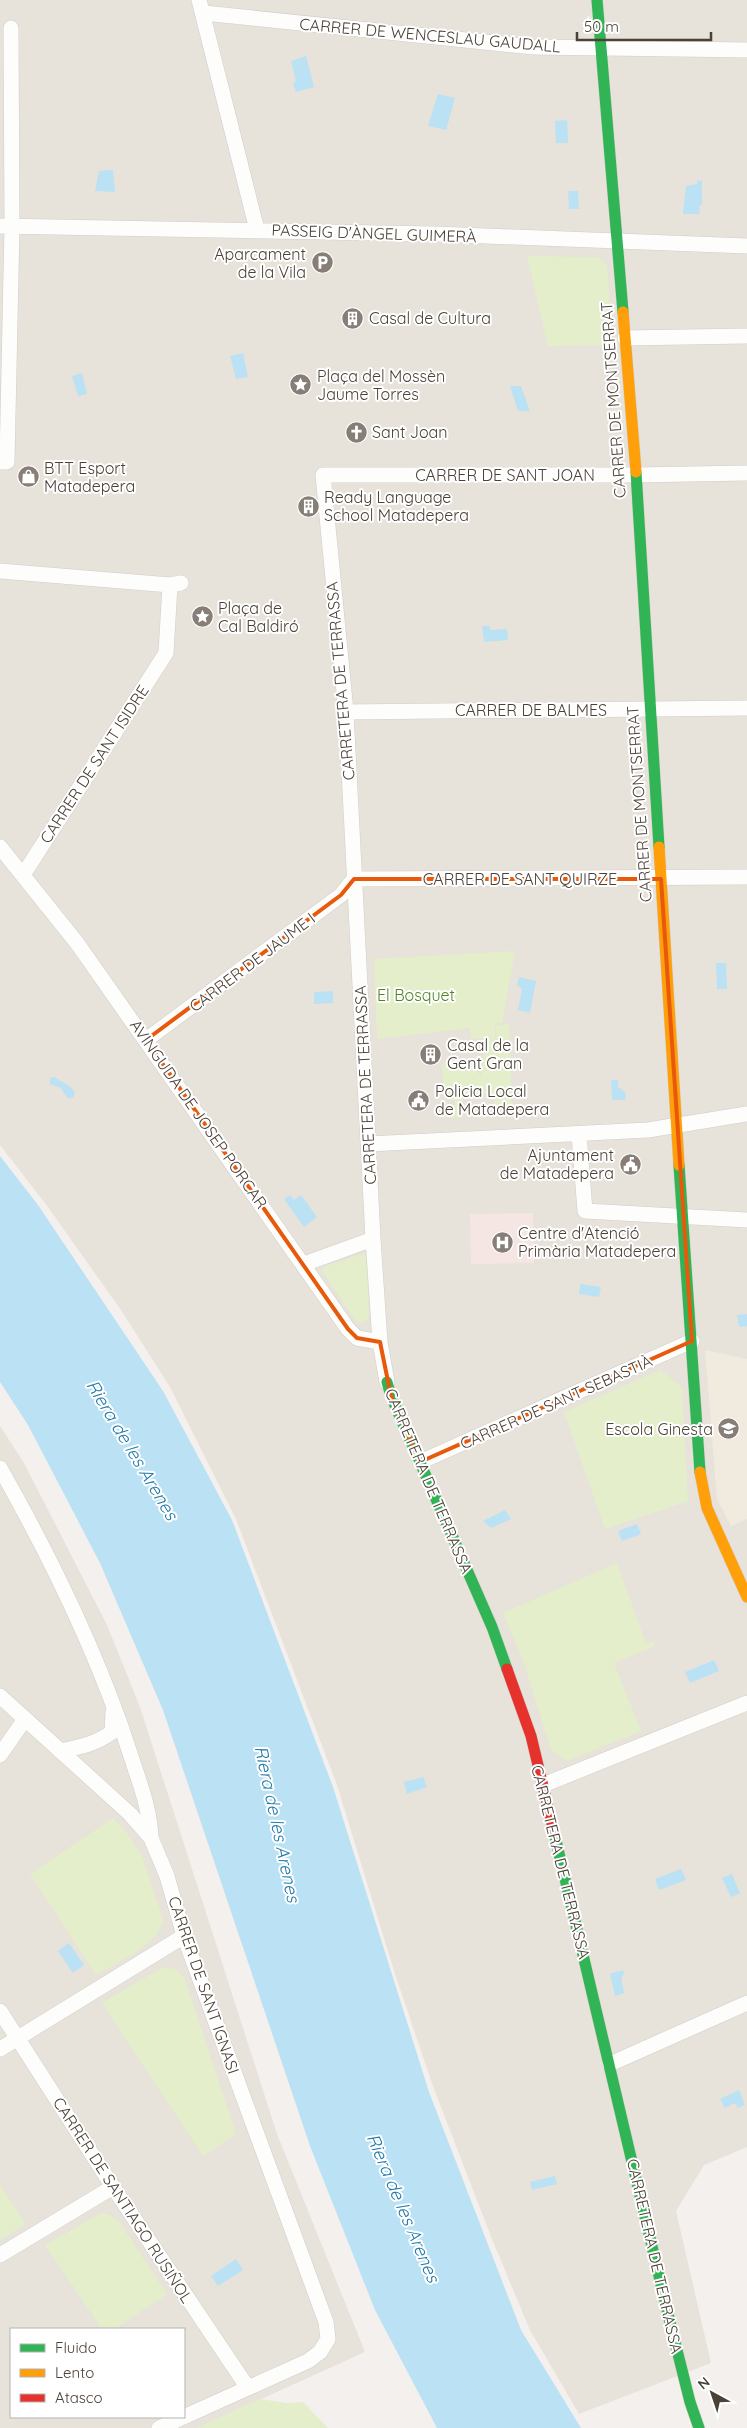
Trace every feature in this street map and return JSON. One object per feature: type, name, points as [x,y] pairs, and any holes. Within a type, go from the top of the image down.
[{"type":"street","name":"CARRER DE MONTSERRAT","points":[[597,0],[636,475],[649,709],[701,1483],[707,1508],[747,1597]]},
{"type":"street","name":"CARRER DE WENCESLAU GAUDALL","points":[[202,7],[533,47],[747,50]]},
{"type":"street","points":[[202,7],[257,230]]},
{"type":"street","points":[[4,462],[6,227],[11,28]]},
{"type":"street","name":"PASSEIG D'ÀNGEL GUIMERÀ","points":[[6,227],[435,234],[747,246]]},
{"type":"street","points":[[624,338],[747,336]]},
{"type":"street","name":"CARRER DE SANT JOAN","points":[[323,475],[747,473]]},
{"type":"street","name":"CARRETERA DE TERRASSA","points":[[323,475],[346,712],[373,1239],[380,1342],[387,1382],[502,1653],[531,1736],[670,2321],[690,2402],[699,2428]]},
{"type":"street","name":"CARRER DE SANT ISIDRE","points":[[0,571],[175,584],[166,653],[23,875]]},
{"type":"street","name":"CARRER DE BALMES","points":[[346,712],[747,708]]},
{"type":"street","name":"AVINGUDA DE JOSEP PORCAR","points":[[0,847],[77,943],[352,1334],[368,1341],[380,1342]]},
{"type":"street","name":"CARRER DE SANT QUIRZE","points":[[354,879],[660,879],[747,877]]},
{"type":"street","name":"CARRER DE JAUME I","points":[[146,1040],[341,895],[354,879]]},
{"type":"street","points":[[368,1144],[579,1134],[676,1126],[747,1114]]},
{"type":"street","points":[[579,1134],[585,1211],[682,1218],[747,1220]]},
{"type":"street","points":[[304,1264],[373,1239]]},
{"type":"street","name":"CARRER DE SANT SEBASTIÀ","points":[[420,1462],[692,1341]]},
{"type":"street","points":[[0,1468],[51,1562],[114,1705],[150,1816],[151,1838]]},
{"type":"street","name":"CARRER DE SANT IGNASI","points":[[0,1696],[130,1814],[151,1838],[167,1876],[184,1936],[326,2327],[328,2339],[320,2352],[308,2362],[248,2388]]},
{"type":"street","points":[[543,1785],[747,1703]]},
{"type":"street","points":[[60,1751],[89,1745],[112,1732],[114,1705]]},
{"type":"street","points":[[0,1755],[25,1719]]},
{"type":"street","points":[[0,2049],[184,1936]]},
{"type":"street","points":[[610,2064],[747,2003]]},
{"type":"street","name":"CARRER DE SANTIAGO RUSIÑOL","points":[[0,2011],[113,2187],[248,2388]]},
{"type":"street","points":[[0,2255],[113,2187]]},
{"type":"street","points":[[185,2417],[248,2388]]},
{"type":"street","points":[[160,2428],[182,2418]]},
{"type":"highlighted area","points":[[354,879],[661,879],[692,1341],[420,1462],[391,1396],[380,1342],[357,1338],[348,1329],[146,1040],[341,895]]},
{"type":"shaded area","points":[[0,0],[747,0],[747,2147],[704,2165],[676,2211],[711,2363],[579,2414],[530,2330],[492,2239],[434,2089],[395,1974],[337,1785],[236,1519],[170,1387],[121,1310],[45,1203],[0,1145]]},
{"type":"shaded area","name":"Centre d'Atenció Primària Matadepera","points":[[533,1213],[534,1263],[471,1264],[470,1214]]},
{"type":"shaded area","name":"Escola Ginesta","points":[[705,1350],[747,1359],[747,1519],[731,1526],[717,1499]]},
{"type":"shaded area","points":[[0,1426],[24,1463],[107,1625],[140,1707],[277,2134],[365,2352],[197,2428],[0,2428]]},
{"type":"green space","points":[[527,256],[599,257],[607,266],[613,345],[548,346]]},
{"type":"green space","name":"El Bosquet","points":[[515,951],[502,1023],[495,1023],[498,1092],[496,1025],[509,1024],[512,1110],[498,1110],[498,1116],[495,1116],[494,1094],[463,1094],[463,1118],[449,1118],[448,1106],[455,1105],[455,1100],[448,1100],[448,1095],[445,1094],[441,1064],[468,1063],[481,1076],[486,1038],[471,1039],[470,1028],[377,1039],[374,959]]},
{"type":"green space","points":[[362,1254],[366,1256],[369,1314],[368,1319],[361,1323],[355,1320],[322,1271],[324,1267]]},
{"type":"green space","points":[[660,1370],[682,1387],[688,1501],[605,1529],[564,1412]]},
{"type":"green space","points":[[617,1563],[646,1643],[653,1641],[655,1646],[614,1663],[641,1731],[567,1761],[551,1750],[523,1660],[503,1613]]},
{"type":"green space","points":[[113,1818],[124,1829],[142,1856],[163,1920],[160,1929],[146,1945],[96,1975],[30,1874]]},
{"type":"green space","points":[[163,1967],[175,1969],[184,1977],[236,2134],[203,2156],[102,2003]]},
{"type":"green space","points":[[0,2185],[26,2224],[0,2240]]},
{"type":"green space","points":[[101,2213],[110,2215],[118,2220],[167,2294],[116,2328],[101,2328],[45,2245]]},
{"type":"green space","points":[[260,2399],[287,2403],[303,2402],[328,2428],[196,2428]]},
{"type":"water","points":[[306,56],[314,87],[296,92],[293,83],[296,81],[291,61]]},
{"type":"water","points":[[438,94],[455,98],[446,130],[428,126]]},
{"type":"water","points":[[567,120],[568,143],[556,143],[555,121]]},
{"type":"water","points":[[113,170],[115,192],[95,191],[99,171]]},
{"type":"water","points":[[697,180],[702,181],[702,205],[700,205],[699,214],[683,214],[686,186],[697,184]]},
{"type":"water","points":[[568,191],[578,191],[579,209],[569,209]]},
{"type":"water","points":[[243,353],[248,377],[236,379],[230,356]]},
{"type":"water","points":[[82,373],[87,394],[78,396],[72,376]]},
{"type":"water","points":[[510,386],[521,386],[530,411],[518,411]]},
{"type":"water","points":[[482,626],[490,626],[490,630],[507,629],[508,640],[484,642]]},
{"type":"water","points":[[716,963],[726,963],[727,989],[717,989]]},
{"type":"water","points":[[519,977],[536,981],[530,1013],[518,1010],[522,989],[517,985]]},
{"type":"water","points":[[333,991],[333,1003],[314,1004],[314,992]]},
{"type":"water","points":[[54,1077],[71,1087],[75,1093],[73,1098],[67,1098],[61,1088],[50,1084],[50,1078]]},
{"type":"water","points":[[611,1080],[618,1080],[618,1087],[626,1093],[625,1100],[612,1100]]},
{"type":"water","name":"Riera de les Arenes","points":[[0,1156],[38,1205],[163,1391],[232,1520],[333,1787],[429,2092],[521,2330],[581,2428],[437,2428],[375,2310],[310,2146],[163,1710],[100,1563],[28,1425],[0,1382]]},
{"type":"water","points":[[290,1195],[294,1200],[301,1195],[317,1217],[304,1227],[284,1199]]},
{"type":"water","points":[[580,1284],[601,1287],[599,1297],[579,1294]]},
{"type":"water","points":[[747,1314],[747,1326],[739,1327],[737,1315]]},
{"type":"water","points":[[505,1510],[511,1519],[491,1528],[483,1521]]},
{"type":"water","points":[[637,1524],[641,1534],[622,1541],[618,1531]]},
{"type":"water","points":[[714,1660],[719,1671],[690,1683],[685,1672]]},
{"type":"water","points":[[423,1777],[427,1787],[407,1794],[404,1782]]},
{"type":"water","points":[[681,1869],[686,1880],[659,1890],[655,1879]]},
{"type":"water","points":[[732,1874],[740,1893],[731,1897],[722,1878]]},
{"type":"water","points":[[69,1943],[84,1965],[73,1973],[58,1951]]},
{"type":"water","points":[[623,1970],[624,1973],[621,1978],[624,1993],[615,1996],[610,1974]]},
{"type":"water","points":[[739,2090],[745,2105],[738,2108],[735,2103],[725,2108],[720,2099]]},
{"type":"water","points":[[555,2176],[557,2184],[532,2190],[530,2182]]},
{"type":"water","points":[[236,2259],[243,2270],[218,2286],[211,2276]]},
{"type":"traffic: fast","points":[[597,0],[623,312]]},
{"type":"traffic: fast","points":[[636,472],[659,847]]},
{"type":"traffic: fast","points":[[679,1165],[700,1472]]},
{"type":"traffic: fast","points":[[387,1382],[391,1396],[492,1627],[507,1669]]},
{"type":"traffic: fast","points":[[553,1828],[668,2314],[690,2402],[699,2428]]},
{"type":"traffic: slow","points":[[623,312],[636,472]]},
{"type":"traffic: slow","points":[[659,847],[679,1165]]},
{"type":"traffic: slow","points":[[700,1472],[707,1508],[747,1597]]},
{"type":"traffic: jam","points":[[507,1669],[531,1736],[553,1828]]},
{"type":"place","name":"Aparcament de la Vila","points":[[322,263]]},
{"type":"place","name":"Casal de Cultura","points":[[353,318]]},
{"type":"place","name":"Plaça del Mossèn Jaume Torres","points":[[301,385]]},
{"type":"place","name":"Sant Joan","points":[[356,432]]},
{"type":"place","name":"BTT Esport Matadepera","points":[[28,477]]},
{"type":"place","name":"Ready Language School Matadepera","points":[[308,506]]},
{"type":"place","name":"Plaça de Cal Baldiró","points":[[202,617]]},
{"type":"place","name":"Casal de la Gent Gran","points":[[431,1054]]},
{"type":"place","name":"Policia Local de Matadepera","points":[[419,1100]]},
{"type":"place","name":"Ajuntament de Matadepera","points":[[630,1164]]},
{"type":"place","name":"Centre d'Atenció Primària Matadepera","points":[[502,1242]]},
{"type":"place","name":"Escola Ginesta","points":[[729,1429]]}]
